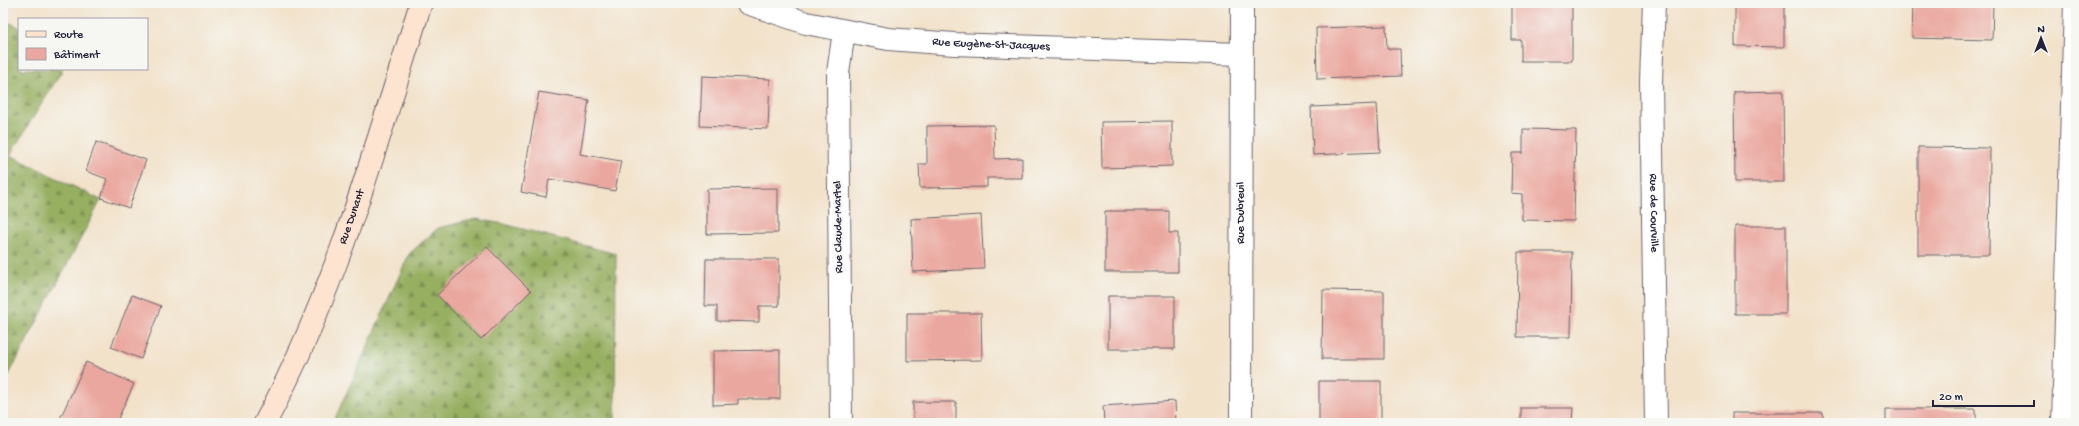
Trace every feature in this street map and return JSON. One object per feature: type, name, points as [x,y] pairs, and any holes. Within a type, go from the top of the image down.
[{"type":"street","name":"Rue Dunant","points":[[265,423],[305,341],[332,276],[421,3]]},
{"type":"street","name":"Rue Eugène-St-Jacques","points":[[747,3],[806,23],[888,39],[954,44],[1240,54]]},
{"type":"street","name":"Rue Dubreuil","points":[[1240,423],[1240,54],[1242,3]]},
{"type":"street","name":"Rue de Courville","points":[[1654,3],[1651,81],[1656,423]]},
{"type":"street","points":[[2063,423],[2073,135],[2075,3]]},
{"type":"street","name":"Rue Claude-Martel","points":[[841,423],[838,74],[844,31]]},
{"type":"green space","points":[[3,20],[18,27],[18,70],[62,70],[10,155],[101,200],[3,386]]},
{"type":"green space","points":[[476,219],[504,224],[616,254],[615,423],[333,423],[409,254],[438,228]]},
{"type":"building","points":[[1512,3],[1572,3],[1572,61],[1521,61],[1521,40],[1512,40]]},
{"type":"building","points":[[1735,3],[1784,3],[1784,47],[1735,46]]},
{"type":"building","points":[[1913,3],[1993,3],[1992,40],[1912,38]]},
{"type":"building","points":[[1386,26],[1387,49],[1400,49],[1401,76],[1317,79],[1316,28]]},
{"type":"building","points":[[702,76],[770,79],[768,129],[700,126]]},
{"type":"building","points":[[1783,91],[1784,182],[1735,182],[1734,92]]},
{"type":"building","points":[[539,92],[589,100],[580,154],[621,161],[615,191],[549,179],[546,197],[521,192]]},
{"type":"building","points":[[1377,104],[1380,152],[1313,155],[1311,107]]},
{"type":"building","points":[[1172,121],[1172,166],[1102,168],[1101,122]]},
{"type":"building","points":[[994,125],[995,159],[1022,158],[1022,178],[987,178],[987,187],[920,188],[919,164],[927,164],[927,126]]},
{"type":"building","points":[[1523,129],[1576,130],[1574,221],[1522,220],[1522,194],[1511,193],[1512,153],[1523,153]]},
{"type":"building","points":[[96,142],[146,160],[129,208],[101,198],[107,179],[86,171]]},
{"type":"building","points":[[1918,147],[1990,148],[1989,255],[1918,255]]},
{"type":"building","points":[[778,188],[778,233],[707,234],[707,189]]},
{"type":"building","points":[[1105,211],[1169,211],[1169,233],[1178,233],[1178,272],[1105,272]]},
{"type":"building","points":[[981,215],[984,269],[913,272],[911,219]]},
{"type":"building","points":[[1735,226],[1786,226],[1786,314],[1735,314]]},
{"type":"building","points":[[487,247],[531,291],[481,340],[437,295]]},
{"type":"building","points":[[1518,252],[1572,252],[1571,337],[1517,337]]},
{"type":"building","points":[[706,259],[779,259],[779,306],[759,306],[759,322],[717,321],[717,306],[705,306]]},
{"type":"building","points":[[1323,290],[1384,291],[1384,359],[1322,359]]},
{"type":"building","points":[[132,295],[161,306],[141,359],[111,347]]},
{"type":"building","points":[[1108,296],[1175,296],[1175,349],[1108,349]]},
{"type":"building","points":[[907,313],[981,313],[982,360],[907,361]]},
{"type":"building","points":[[780,350],[780,399],[738,399],[738,404],[713,405],[713,351]]},
{"type":"building","points":[[86,362],[134,384],[116,423],[58,423]]},
{"type":"building","points":[[1319,381],[1381,381],[1381,423],[1319,423]]},
{"type":"building","points":[[1175,401],[1176,423],[1104,423],[1103,406]]},
{"type":"building","points":[[913,402],[956,402],[956,423],[913,423]]},
{"type":"building","points":[[1521,408],[1573,408],[1572,423],[1521,423]]},
{"type":"building","points":[[1886,409],[1976,409],[1976,423],[1886,423]]},
{"type":"building","points":[[1732,413],[1823,413],[1823,423],[1732,423]]}]
